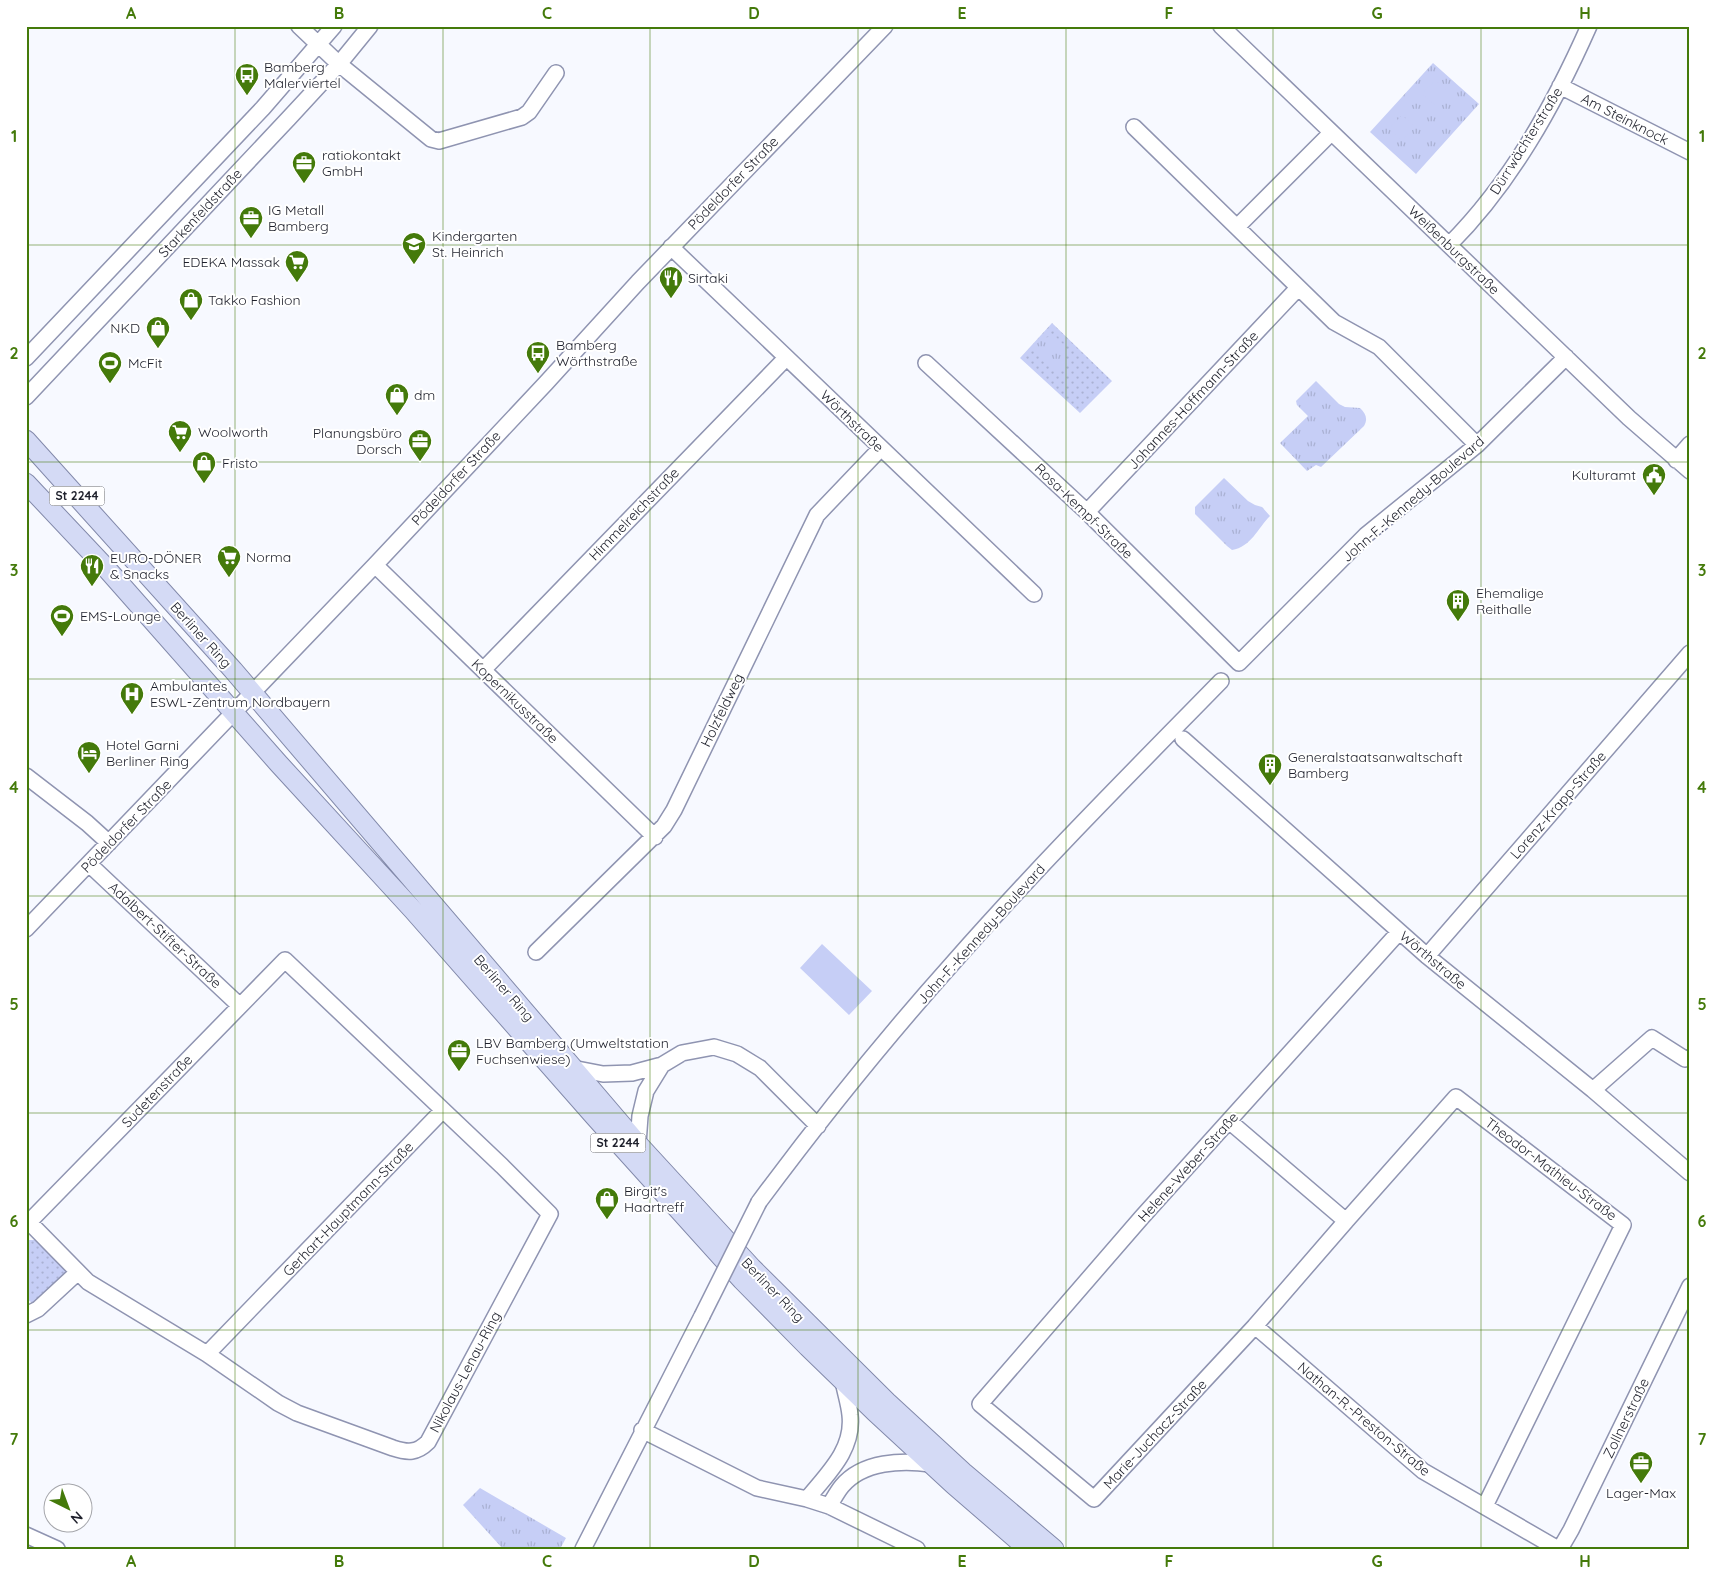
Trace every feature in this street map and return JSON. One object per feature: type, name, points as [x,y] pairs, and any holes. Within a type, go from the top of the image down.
[{"type":"main road","name":"Berliner Ring","points":[[26,440],[253,693],[638,1144],[752,1268],[887,1402],[963,1472],[1054,1549]]},
{"type":"main road","name":"Berliner Ring","points":[[26,483],[107,569],[279,764],[413,910],[594,1117],[735,1272],[843,1381],[931,1464],[1028,1549]]},
{"type":"street","points":[[299,26],[339,64],[431,139],[439,141],[522,117],[529,112],[556,73]]},
{"type":"street","name":"Starkenfeldstraße","points":[[26,358],[251,121],[334,26]]},
{"type":"street","name":"Starkenfeldstraße","points":[[26,397],[339,64],[370,26]]},
{"type":"street","name":"Pödeldorfer Straße","points":[[26,929],[375,565],[671,247],[885,26]]},
{"type":"street","name":"Weißenburgstraße","points":[[1221,26],[1629,418],[1690,471]]},
{"type":"street","name":"Dürrwächterstraße","points":[[1449,245],[1490,200],[1511,170],[1560,86],[1589,26]]},
{"type":"street","name":"Am Steinknock","points":[[1560,86],[1690,152]]},
{"type":"street","points":[[1134,127],[1334,322],[1380,346],[1477,446]]},
{"type":"street","points":[[1238,227],[1331,133]]},
{"type":"street","name":"Wörthstraße","points":[[671,247],[1034,594]]},
{"type":"street","name":"Johannes-Hoffmann-Straße","points":[[1087,512],[1298,288]]},
{"type":"street","name":"John-F.-Kennedy-Boulevard","points":[[1239,663],[1366,535],[1477,446],[1566,357]]},
{"type":"street","name":"Himmelreichstraße","points":[[483,670],[786,358]]},
{"type":"street","name":"Rosa-Kempf-Straße","points":[[926,363],[1087,512],[1239,663]]},
{"type":"street","points":[[1676,460],[1690,444]]},
{"type":"street","name":"Holzfeldweg","points":[[536,952],[664,826],[674,810],[817,515],[881,448]]},
{"type":"street","name":"Kopernikusstraße","points":[[375,565],[654,837]]},
{"type":"street","name":"Lorenz-Krapp-Straße","points":[[1427,956],[1690,653]]},
{"type":"street","name":"John-F.-Kennedy-Boulevard","points":[[584,1549],[642,1430],[759,1202],[919,1002],[970,944],[1221,681]]},
{"type":"street","name":"Wörthstraße","points":[[1183,739],[1427,956],[1593,1090],[1690,1173]]},
{"type":"street","points":[[26,776],[87,823],[109,843]]},
{"type":"street","name":"Adalbert-Stifter-Straße","points":[[89,864],[240,1006]]},
{"type":"street","name":"Helene-Weber-Straße","points":[[980,1404],[1142,1217],[1399,932]]},
{"type":"street","name":"Sudetenstraße","points":[[28,1223],[286,960],[443,1110]]},
{"type":"street","points":[[1593,1090],[1652,1038],[1685,1059],[1690,1058]]},
{"type":"street","points":[[572,1068],[604,1074],[632,1073],[662,1065],[682,1053],[714,1047],[737,1054],[760,1068],[818,1126]]},
{"type":"street","points":[[638,1144],[640,1116],[646,1091],[662,1065]]},
{"type":"street","name":"Theodor-Mathieu-Straße","points":[[1346,1221],[1456,1097],[1623,1225],[1485,1506]]},
{"type":"street","name":"Nikolaus-Lenau-Ring","points":[[207,1354],[278,1403],[297,1413],[403,1452],[421,1449],[428,1442],[550,1214],[443,1110]]},
{"type":"street","name":"Gerhart-Hauptmann-Straße","points":[[207,1354],[443,1110]]},
{"type":"street","points":[[1229,1121],[1346,1221],[1255,1326]]},
{"type":"street","points":[[28,1223],[88,1282],[207,1354]]},
{"type":"street","points":[[26,1315],[38,1309],[78,1272]]},
{"type":"street","name":"Zollnerstraße","points":[[1559,1549],[1571,1530],[1690,1286]]},
{"type":"street","name":"Marie-Juchacz-Straße","points":[[980,1404],[1094,1499],[1255,1326]]},
{"type":"street","name":"Nathan-R.-Preston-Straße","points":[[1255,1326],[1423,1471],[1559,1549]]},
{"type":"street","points":[[807,1499],[841,1457],[848,1438],[850,1415],[843,1381]]},
{"type":"street","points":[[642,1430],[758,1488],[829,1506],[917,1549]]},
{"type":"street","points":[[829,1506],[842,1486],[856,1474],[873,1466],[902,1462],[931,1464]]},
{"type":"street","points":[[26,1535],[57,1549]]},
{"type":"green space","points":[[1433,63],[1479,104],[1416,174],[1370,132]]},
{"type":"green space","points":[[1435,80],[1448,92],[1435,105],[1422,94]]},
{"type":"green space","points":[[1402,115],[1415,127],[1402,141],[1389,129]]},
{"type":"green space","points":[[1052,323],[1112,381],[1080,413],[1020,358]]},
{"type":"green space","points":[[1055,336],[1063,344],[1067,363],[1062,371],[1045,363],[1038,355],[1035,346],[1042,338]]},
{"type":"green space","points":[[1316,381],[1339,404],[1345,407],[1360,408],[1365,414],[1366,421],[1364,426],[1321,467],[1316,465],[1307,471],[1280,443],[1308,416],[1297,405],[1296,401]]},
{"type":"green space","points":[[1224,478],[1248,501],[1262,507],[1270,516],[1249,541],[1239,548],[1232,550],[1195,514],[1195,507]]},
{"type":"green space","points":[[822,944],[872,991],[849,1015],[800,968]]},
{"type":"green space","points":[[36,1240],[66,1271],[65,1275],[37,1302],[32,1303],[26,1298],[26,1242]]},
{"type":"green space","points":[[480,1488],[566,1538],[560,1549],[503,1549],[463,1505]]},
{"type":"place","name":"Bamberg Malerviertel","points":[[247,96]]},
{"type":"place","name":"ratiokontakt GmbH","points":[[304,184]]},
{"type":"place","name":"IG Metall Bamberg","points":[[251,239]]},
{"type":"place","name":"Kindergarten St. Heinrich","points":[[414,265]]},
{"type":"place","name":"EDEKA Massak","points":[[297,283]]},
{"type":"place","name":"Sirtaki","points":[[671,299]]},
{"type":"place","name":"Takko Fashion","points":[[191,321]]},
{"type":"place","name":"NKD","points":[[158,349]]},
{"type":"place","name":"Bamberg Wörthstraße","points":[[538,374]]},
{"type":"place","name":"McFit","points":[[110,384]]},
{"type":"place","name":"dm","points":[[397,416]]},
{"type":"place","name":"Woolworth","points":[[180,453]]},
{"type":"place","name":"Planungsbüro Dorsch","points":[[420,462]]},
{"type":"place","name":"Fristo","points":[[204,484]]},
{"type":"place","name":"Kulturamt","points":[[1654,496]]},
{"type":"place","name":"Norma","points":[[229,578]]},
{"type":"place","name":"EURO-DÖNER & Snacks","points":[[92,587]]},
{"type":"place","name":"Ehemalige Reithalle","points":[[1458,622]]},
{"type":"place","name":"EMS-Lounge","points":[[62,637]]},
{"type":"place","name":"Ambulantes ESWL-Zentrum Nordbayern","points":[[132,715]]},
{"type":"place","name":"Hotel Garni Berliner Ring","points":[[89,774]]},
{"type":"place","name":"Generalstaatsanwaltschaft Bamberg","points":[[1270,786]]},
{"type":"place","name":"LBV Bamberg (Umweltstation Fuchsenwiese)","points":[[459,1072]]},
{"type":"place","name":"Birgit's Haartreff","points":[[607,1220]]},
{"type":"place","name":"Lager-Max","points":[[1641,1484]]}]
